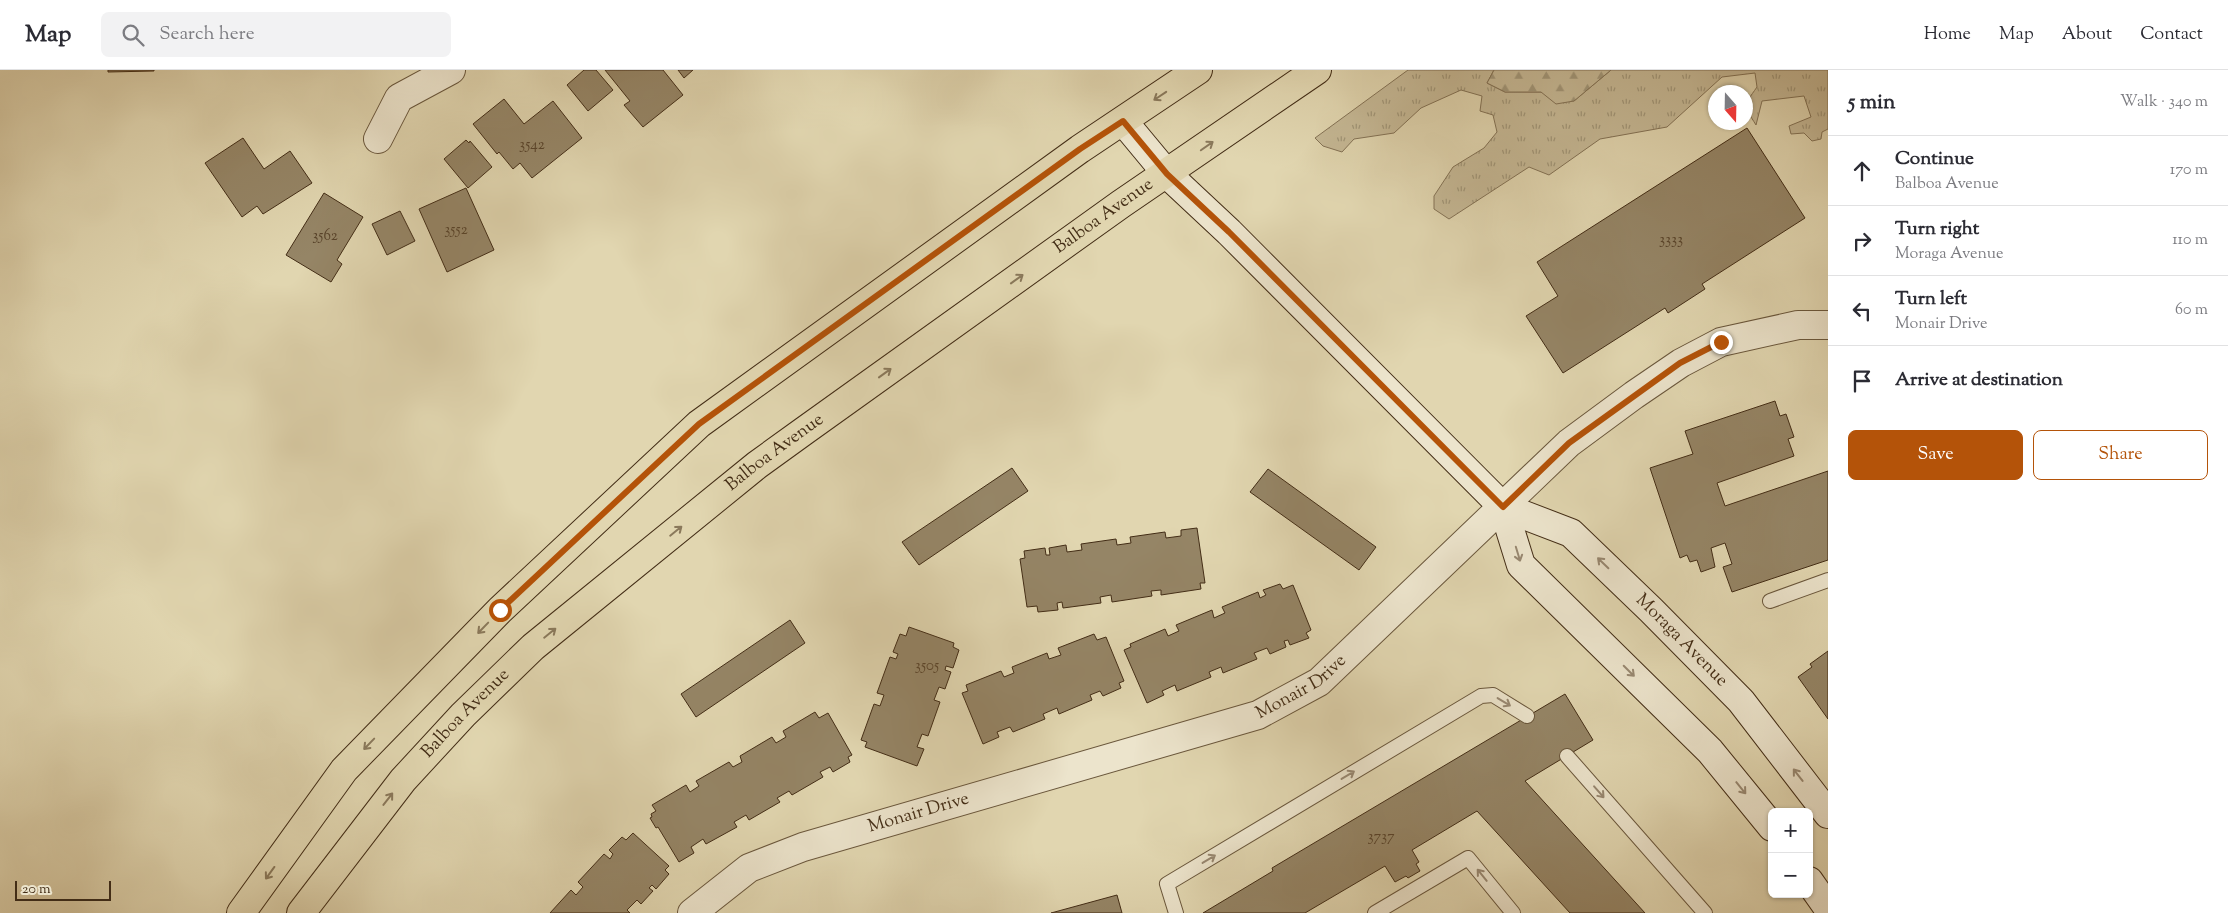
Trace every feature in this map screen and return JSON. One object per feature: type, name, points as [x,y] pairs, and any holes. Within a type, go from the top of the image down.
[{"type":"main road","points":[[378,139],[399,98],[451,70]]},
{"type":"main road","points":[[240,913],[344,770],[500,610],[699,424],[1080,149],[1198,70]]},
{"type":"main road","name":"Balboa Avenue","points":[[301,913],[403,780],[463,715],[541,641],[765,460],[1121,204],[1317,70]]},
{"type":"main road","name":"Moraga Avenue","points":[[1123,121],[1167,174],[1229,232],[1503,507],[1572,533],[1651,610],[1741,701],[1828,814]]},
{"type":"main road","name":"Monair Drive","points":[[692,913],[749,868],[803,847],[1258,715],[1319,682],[1569,443],[1680,363],[1721,342],[1798,325],[1828,325]]},
{"type":"main road","name":"Moraga Avenue","points":[[1503,507],[1521,565],[1710,751],[1768,822]]},
{"type":"main road","points":[[325,913],[358,837]]},
{"type":"main road","points":[[1813,887],[1828,908]]},
{"type":"lane","points":[[1770,601],[1828,580]]},
{"type":"lane","points":[[1176,913],[1167,884],[1481,696],[1493,696],[1527,716]]},
{"type":"lane","points":[[1567,756],[1705,913]]},
{"type":"lane","points":[[1375,913],[1468,858],[1513,913]]},
{"type":"green space","points":[[1408,70],[1494,70],[1487,83],[1505,92],[1541,92],[1574,101],[1611,70],[1828,70],[1828,129],[1822,132],[1821,139],[1812,141],[1804,133],[1791,134],[1789,126],[1811,117],[1804,96],[1762,101],[1756,125],[1753,120],[1753,92],[1757,87],[1755,73],[1722,77],[1713,85],[1708,85],[1708,90],[1667,127],[1600,139],[1549,175],[1529,167],[1449,219],[1434,209],[1434,196],[1453,167],[1484,148],[1497,132],[1493,115],[1480,111],[1482,96],[1461,90],[1421,108],[1394,133],[1354,139],[1342,152],[1323,146],[1315,138]]},
{"type":"green space","points":[[1494,70],[1611,70],[1574,101],[1556,104],[1541,92],[1505,92],[1487,83]]},
{"type":"building","points":[[108,70],[154,70],[154,71],[108,72]]},
{"type":"building","points":[[584,70],[596,70],[613,90],[588,111],[567,85]]},
{"type":"building","points":[[605,70],[663,70],[683,95],[643,127],[624,105],[630,101]]},
{"type":"building","points":[[678,70],[693,70],[684,78]]},
{"type":"building","points":[[504,99],[524,124],[553,101],[582,138],[532,178],[520,163],[513,169],[499,152],[497,154],[473,124]]},
{"type":"building","points":[[1744,130],[1748,130],[1805,218],[1702,284],[1705,289],[1668,313],[1665,308],[1563,373],[1526,316],[1558,296],[1537,262]]},
{"type":"building","points":[[243,138],[264,169],[290,151],[312,183],[263,214],[257,206],[242,217],[205,163]]},
{"type":"building","points":[[466,140],[469,143],[470,141],[492,167],[468,188],[444,159]]},
{"type":"building","points":[[466,188],[494,250],[447,272],[419,209]]},
{"type":"building","points":[[324,193],[363,217],[337,260],[342,264],[331,282],[286,255]]},
{"type":"building","points":[[400,211],[415,241],[387,255],[372,224]]},
{"type":"building","points":[[1775,401],[1780,416],[1786,414],[1794,437],[1788,439],[1794,456],[1717,483],[1725,506],[1828,471],[1828,560],[1732,592],[1723,567],[1732,564],[1725,543],[1711,548],[1715,567],[1701,572],[1697,560],[1690,562],[1687,555],[1680,558],[1650,468],[1693,454],[1685,431]]},
{"type":"building","points":[[1012,468],[1028,491],[919,565],[902,542]]},
{"type":"building","points":[[1268,469],[1376,547],[1359,570],[1250,492]]},
{"type":"building","points":[[1197,528],[1205,583],[1200,583],[1201,589],[1161,595],[1161,590],[1151,591],[1152,596],[1112,602],[1111,595],[1100,597],[1101,603],[1063,608],[1062,602],[1057,603],[1058,610],[1038,612],[1037,606],[1027,607],[1020,559],[1025,558],[1024,551],[1045,548],[1046,555],[1050,555],[1049,548],[1066,545],[1067,552],[1082,550],[1081,544],[1116,539],[1117,545],[1131,543],[1130,537],[1165,532],[1166,538],[1181,536],[1181,530]]},
{"type":"building","points":[[1280,584],[1283,589],[1293,585],[1311,630],[1306,633],[1309,638],[1290,645],[1288,640],[1284,641],[1286,647],[1270,654],[1267,648],[1254,653],[1257,659],[1223,673],[1221,667],[1209,672],[1211,677],[1177,691],[1175,685],[1162,691],[1164,695],[1147,703],[1124,650],[1131,647],[1130,644],[1165,629],[1168,636],[1179,631],[1176,625],[1212,610],[1214,618],[1225,613],[1222,607],[1258,592],[1260,598],[1266,595],[1263,590]]},
{"type":"building","points":[[790,620],[805,643],[696,717],[681,694]]},
{"type":"building","points":[[909,627],[954,643],[953,647],[959,650],[953,668],[946,666],[945,670],[951,672],[945,689],[939,687],[934,700],[940,702],[928,736],[922,734],[917,747],[924,749],[917,766],[865,747],[867,742],[861,740],[874,704],[880,706],[884,695],[877,693],[890,657],[896,659],[898,654],[893,652],[900,634],[906,636]]},
{"type":"building","points":[[1094,634],[1097,640],[1106,637],[1124,681],[1119,683],[1121,688],[1103,696],[1100,691],[1090,695],[1092,700],[1059,714],[1057,708],[1043,714],[1045,719],[1013,732],[1010,727],[997,732],[999,737],[983,744],[962,693],[968,691],[966,685],[1001,671],[1004,677],[1014,673],[1012,667],[1047,653],[1049,659],[1061,655],[1058,648]]},
{"type":"building","points":[[1828,651],[1828,719],[1798,677],[1812,667],[1810,664]]},
{"type":"building","points":[[1565,694],[1593,740],[1525,781],[1645,913],[1570,913],[1477,811],[1412,850],[1419,862],[1416,864],[1420,871],[1408,878],[1406,876],[1395,882],[1385,866],[1305,913],[1203,913],[1273,871],[1272,868]]},
{"type":"building","points":[[815,712],[819,718],[828,713],[852,755],[848,757],[850,762],[833,772],[830,767],[820,772],[823,777],[792,795],[789,791],[777,798],[780,802],[749,820],[746,815],[734,822],[737,827],[706,844],[703,839],[691,847],[694,853],[679,862],[658,827],[656,828],[650,818],[652,817],[651,814],[656,811],[652,805],[686,785],[690,792],[699,786],[696,781],[729,762],[733,767],[742,762],[740,756],[772,737],[776,743],[786,737],[783,731]]},
{"type":"building","points":[[633,833],[669,866],[665,870],[669,874],[656,889],[652,885],[649,888],[653,891],[641,904],[637,900],[627,910],[630,913],[550,913],[571,890],[576,895],[583,887],[578,882],[604,854],[610,859],[613,854],[609,850],[622,837],[626,840]]},
{"type":"building","points":[[1117,895],[1122,913],[1051,913]]},
{"type":"route","points":[[500,610],[699,424],[1080,149],[1123,121],[1167,174],[1229,232],[1503,507],[1569,443],[1680,363],[1721,342]]}]
